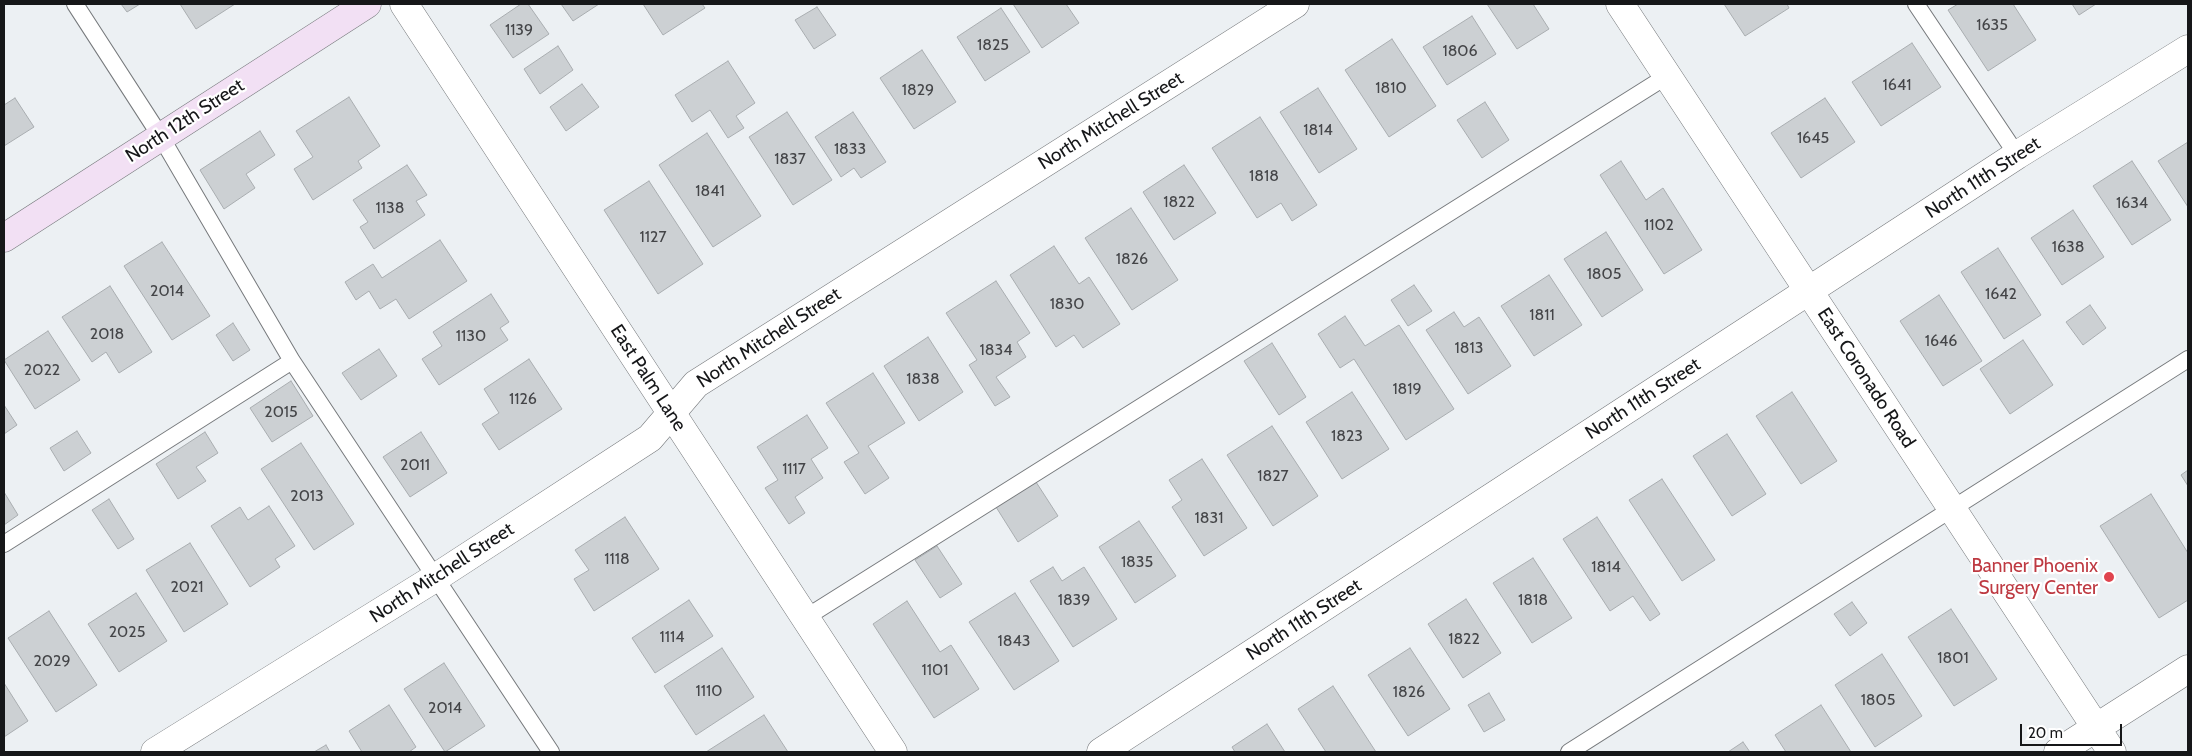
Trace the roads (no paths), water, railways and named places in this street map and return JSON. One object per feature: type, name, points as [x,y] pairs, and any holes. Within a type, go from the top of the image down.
[{"type":"street","name":"North 12th Street","points":[[4,238],[367,4]]},
{"type":"street","name":"East Palm Lane","points":[[404,4],[893,752]]},
{"type":"street","name":"North Mitchell Street","points":[[155,752],[435,578],[650,438],[696,384],[1295,4]]},
{"type":"street","name":"East Coronado Road","points":[[1620,4],[2112,752]]},
{"type":"street","name":"North 11th Street","points":[[1101,752],[2017,155],[2188,49]]},
{"type":"street","points":[[2058,752],[2188,669]]},
{"type":"lane","points":[[75,4],[161,137],[292,361],[551,752]]},
{"type":"lane","points":[[1916,4],[2017,155]]},
{"type":"lane","points":[[805,618],[1667,76]]},
{"type":"lane","points":[[1569,752],[2188,359]]},
{"type":"lane","points":[[4,544],[292,361]]},
{"type":"place","name":"Banner Phoenix Surgery Center","points":[[2109,577]]}]
